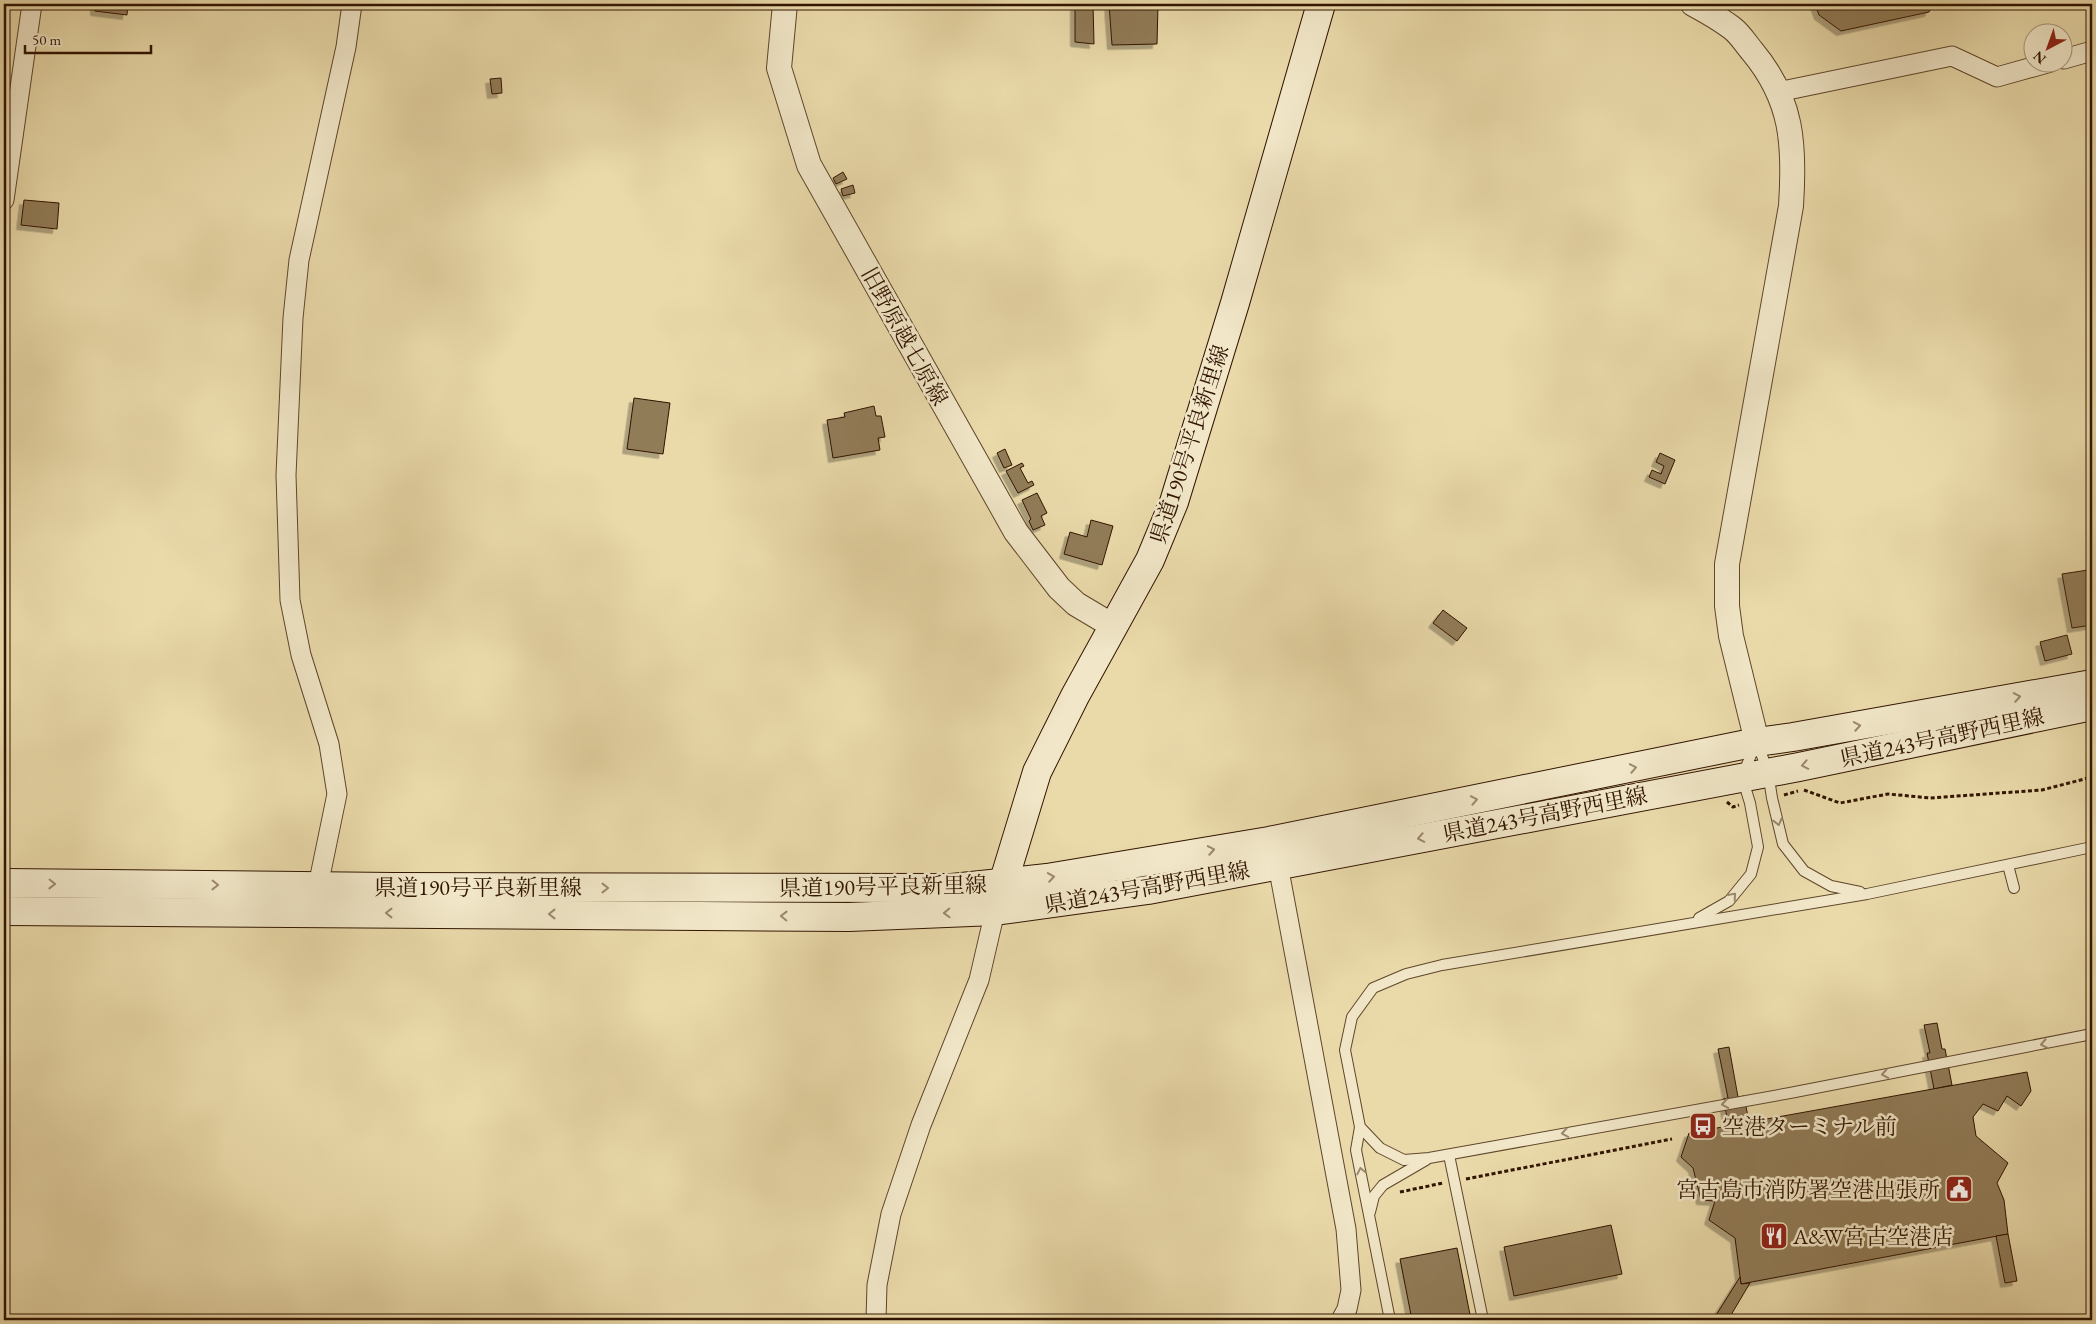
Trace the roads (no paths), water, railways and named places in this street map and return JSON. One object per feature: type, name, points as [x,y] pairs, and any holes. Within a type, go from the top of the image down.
[{"type":"main road","name":"県道190号平良新里線","points":[[4,884],[952,888],[1002,884],[1038,772],[1054,735],[1112,626],[1150,560],[1174,502],[1232,312],[1321,4]]},
{"type":"main road","name":"県道243号高野西里線","points":[[1002,884],[1269,841],[1757,742],[2092,684]]},
{"type":"main road","name":"県道243号高野西里線","points":[[995,911],[1148,890],[1278,865],[1751,782],[2092,706]]},
{"type":"main road","points":[[995,911],[1002,884]]},
{"type":"main road","name":"県道190号平良新里線","points":[[4,910],[839,917],[995,911]]},
{"type":"street","points":[[4,200],[32,4]]},
{"type":"street","points":[[318,886],[337,794],[329,744],[301,655],[290,600],[286,475],[293,318],[299,260],[346,47],[352,4]]},
{"type":"street","name":"旧野原越七原線","points":[[785,4],[779,68],[809,165],[1016,532],[1059,588],[1076,604],[1112,626]]},
{"type":"street","points":[[1693,4],[1733,29],[1769,74],[1778,92],[1790,127],[1794,163],[1791,206],[1727,564],[1727,606],[1731,636],[1757,742]]},
{"type":"street","points":[[2074,56],[2092,51]]},
{"type":"street","points":[[1778,92],[1952,56],[1997,77],[2024,70]]},
{"type":"street","points":[[1278,865],[1346,1229],[1351,1290],[1347,1309],[1341,1320]]},
{"type":"street","points":[[876,1320],[877,1285],[891,1214],[920,1125],[979,980],[995,911]]},
{"type":"lane","points":[[1692,922],[1729,902],[1751,874],[1758,847],[1750,803],[1757,742]]},
{"type":"lane","points":[[1757,742],[1751,782],[1784,844],[1804,872],[1831,886],[1868,894]]},
{"type":"lane","points":[[1390,1320],[1356,1150],[1360,1127],[1345,1050],[1352,1017],[1373,988],[1406,974],[1442,965],[1868,894],[2092,847]]},
{"type":"lane","points":[[2008,865],[2014,888]]},
{"type":"lane","points":[[1360,1127],[1380,1148],[1404,1160],[1429,1158],[1780,1094],[2092,1034]]},
{"type":"lane","points":[[1449,1155],[1483,1320]]},
{"type":"lane","points":[[1369,1216],[1374,1196],[1383,1185],[1429,1158]]},
{"type":"place","name":"空港ターミナル前","points":[[1703,1126]]},
{"type":"place","name":"宮古島市消防署空港出張所","points":[[1959,1189]]},
{"type":"place","name":"A&W宮古空港店","points":[[1774,1236]]}]
